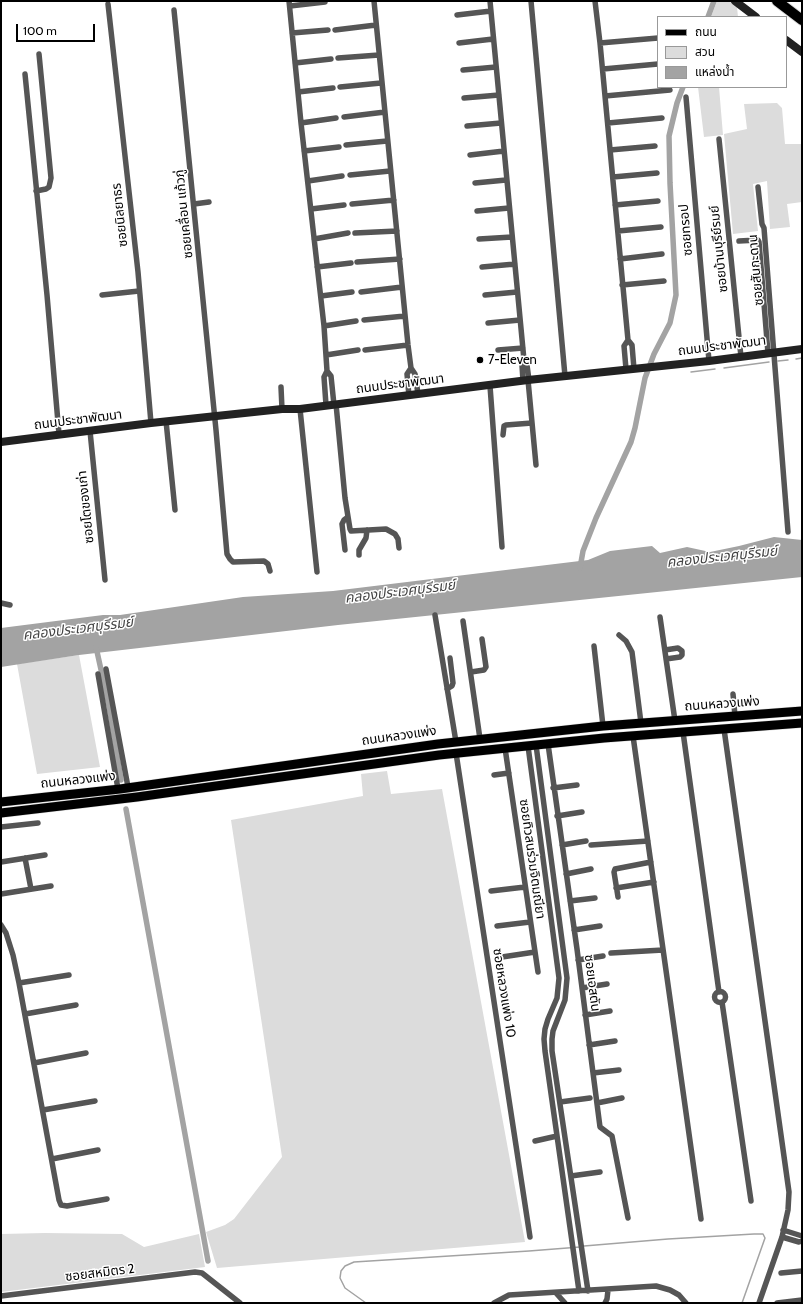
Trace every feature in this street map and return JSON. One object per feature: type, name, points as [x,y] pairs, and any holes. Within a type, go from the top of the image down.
[{"type":"highway","points":[[777,1],[802,20]]},
{"type":"main road","name":"ถนนหลวงแพ่ง","points":[[1,802],[118,789],[480,739],[603,726],[802,711]]},
{"type":"main road","name":"ถนนหลวงแพ่ง","points":[[1,813],[137,797],[456,753],[604,738],[802,723]]},
{"type":"main road","points":[[603,726],[604,738]]},
{"type":"main road","points":[[438,744],[439,755]]},
{"type":"street","points":[[374,1],[408,345],[411,368],[415,374],[418,394]]},
{"type":"street","points":[[490,1],[514,264],[524,360],[527,365],[526,381],[536,465]]},
{"type":"street","points":[[531,1],[565,376]]},
{"type":"street","points":[[595,1],[603,69],[622,285],[628,340],[632,345],[630,369]]},
{"type":"street","points":[[735,1],[755,16]]},
{"type":"street","points":[[325,2],[289,3],[324,326],[327,371],[331,376],[332,405],[350,529],[351,531],[386,529],[395,534],[398,539],[399,548]]},
{"type":"street","name":"ซอยนิลยาธร","points":[[108,4],[140,291],[151,423]]},
{"type":"street","name":"ซอยเคลื่อน แก้วภู่","points":[[174,10],[215,416],[227,554],[233,562],[264,561],[268,564],[270,571]]},
{"type":"street","points":[[457,15],[491,11]]},
{"type":"street","points":[[335,30],[376,25]]},
{"type":"street","points":[[292,34],[328,30]]},
{"type":"street","points":[[600,43],[657,38]]},
{"type":"street","points":[[459,43],[494,39]]},
{"type":"street","points":[[787,41],[802,52]]},
{"type":"street","points":[[36,191],[49,187],[51,178],[39,54]]},
{"type":"street","points":[[338,58],[379,55]]},
{"type":"street","points":[[295,63],[331,59]]},
{"type":"street","points":[[603,69],[657,64]]},
{"type":"street","points":[[463,70],[496,67]]},
{"type":"street","points":[[25,74],[59,434]]},
{"type":"street","points":[[340,87],[381,83]]},
{"type":"street","points":[[298,92],[333,88]]},
{"type":"street","points":[[605,96],[670,90]]},
{"type":"street","points":[[464,98],[499,95]]},
{"type":"street","name":"ซอยทรอป","points":[[686,97],[709,361]]},
{"type":"street","points":[[344,117],[385,112]]},
{"type":"street","points":[[301,123],[336,118]]},
{"type":"street","points":[[608,123],[662,118]]},
{"type":"street","points":[[467,126],[501,123]]},
{"type":"street","name":"ซอยบ้านบุรีย์รมย์","points":[[719,139],[741,357]]},
{"type":"street","points":[[346,145],[387,141]]},
{"type":"street","points":[[610,150],[655,146]]},
{"type":"street","points":[[304,151],[339,147]]},
{"type":"street","points":[[470,154],[504,151]]},
{"type":"street","points":[[350,175],[390,171]]},
{"type":"street","points":[[613,177],[656,173]]},
{"type":"street","points":[[308,181],[342,176]]},
{"type":"street","points":[[475,183],[506,180]]},
{"type":"street","name":"ซอยสันกะดาน","points":[[758,187],[762,224],[764,228],[771,353]]},
{"type":"street","points":[[352,204],[394,200]]},
{"type":"street","points":[[615,205],[658,201]]},
{"type":"street","points":[[194,204],[209,202]]},
{"type":"street","points":[[311,209],[344,205]]},
{"type":"street","points":[[477,211],[509,208]]},
{"type":"street","points":[[618,231],[661,227]]},
{"type":"street","points":[[355,233],[397,231]]},
{"type":"street","points":[[314,239],[348,233]]},
{"type":"street","points":[[479,239],[512,237]]},
{"type":"street","points":[[739,241],[758,240],[759,242],[788,532]]},
{"type":"street","points":[[620,259],[662,254]]},
{"type":"street","points":[[317,267],[354,262],[400,259]]},
{"type":"street","points":[[482,267],[514,264]]},
{"type":"street","points":[[622,285],[664,282]]},
{"type":"street","points":[[360,292],[402,287]]},
{"type":"street","points":[[102,295],[140,291]]},
{"type":"street","points":[[320,296],[352,292]]},
{"type":"street","points":[[485,295],[517,292]]},
{"type":"street","points":[[364,320],[405,316]]},
{"type":"street","points":[[488,323],[520,320]]},
{"type":"street","points":[[324,326],[356,322]]},
{"type":"street","points":[[365,350],[408,345]]},
{"type":"street","points":[[498,350],[523,348]]},
{"type":"street","name":"ถนนประชาพัฒนา","points":[[1,442],[166,421],[282,409],[300,409],[565,376],[709,361],[802,349]]},
{"type":"street","points":[[326,355],[358,350]]},
{"type":"street","points":[[409,396],[407,374],[411,368]]},
{"type":"street","points":[[490,386],[502,547]]},
{"type":"street","points":[[281,387],[282,409]]},
{"type":"street","points":[[300,409],[317,572]]},
{"type":"street","points":[[166,421],[175,510]]},
{"type":"street","points":[[503,435],[506,425],[532,423]]},
{"type":"street","name":"ซอยโตของเก่า","points":[[90,431],[105,580]]},
{"type":"street","points":[[345,550],[342,524],[348,517]]},
{"type":"street","points":[[359,555],[359,550],[366,538],[367,530]]},
{"type":"street","points":[[1,603],[10,605]]},
{"type":"street","points":[[435,615],[456,742]]},
{"type":"street","points":[[660,617],[675,721]]},
{"type":"street","points":[[463,621],[480,739]]},
{"type":"street","points":[[619,635],[626,641],[632,652],[641,723]]},
{"type":"street","points":[[471,672],[484,670],[486,667],[482,639]]},
{"type":"street","points":[[594,646],[603,726]]},
{"type":"street","points":[[665,650],[678,648],[682,651],[682,655],[680,657],[666,658]]},
{"type":"street","points":[[447,689],[452,686],[453,683],[450,658]]},
{"type":"street","points":[[106,669],[128,787]]},
{"type":"street","points":[[98,674],[118,789]]},
{"type":"street","points":[[733,694],[735,716]]},
{"type":"street","points":[[724,729],[789,1192],[788,1210],[784,1230],[759,1303]]},
{"type":"street","points":[[683,732],[720,992],[716,994],[715,998],[717,1001],[722,1002],[751,1201]]},
{"type":"street","points":[[633,736],[701,1219]]},
{"type":"street","name":"ซอยเอสตัน","points":[[548,744],[600,1127],[612,1136],[628,1218]]},
{"type":"street","points":[[532,746],[541,784],[567,978],[565,1000],[556,1022],[552,1039],[588,1291]]},
{"type":"street","points":[[532,746],[533,785],[559,978],[557,998],[548,1019],[544,1039],[579,1292]]},
{"type":"street","name":"ซอยทิวสนร่วมจิตมณียา","points":[[505,748],[538,972]]},
{"type":"street","name":"ซอยหลวงแพ่ง 10","points":[[456,753],[530,1237]]},
{"type":"street","points":[[494,775],[509,773]]},
{"type":"street","points":[[533,785],[541,784]]},
{"type":"street","points":[[553,788],[577,785]]},
{"type":"street","points":[[557,816],[582,812]]},
{"type":"street","points":[[1,827],[38,822]]},
{"type":"street","points":[[562,845],[648,841]]},
{"type":"street","points":[[1,862],[45,855]]},
{"type":"street","points":[[25,858],[31,889]]},
{"type":"street","points":[[618,897],[614,872],[615,869],[651,862]]},
{"type":"street","points":[[566,874],[591,869]]},
{"type":"street","points":[[616,888],[654,882]]},
{"type":"street","points":[[1,894],[51,886]]},
{"type":"street","points":[[491,891],[525,887]]},
{"type":"street","points":[[570,902],[595,898]]},
{"type":"street","points":[[497,926],[530,922]]},
{"type":"street","points":[[1,925],[6,933],[13,955],[19,983],[59,1200],[61,1205],[67,1206],[107,1199]]},
{"type":"street","points":[[574,930],[600,926]]},
{"type":"street","points":[[611,953],[663,950]]},
{"type":"street","points":[[502,957],[535,952]]},
{"type":"street","points":[[578,960],[603,956]]},
{"type":"street","points":[[19,983],[69,975]]},
{"type":"street","points":[[582,988],[608,984]]},
{"type":"street","points":[[25,1014],[76,1005]]},
{"type":"street","points":[[585,1015],[610,1011]]},
{"type":"street","points":[[589,1045],[615,1041]]},
{"type":"street","points":[[34,1062],[86,1053]]},
{"type":"street","points":[[593,1074],[619,1070]]},
{"type":"street","points":[[560,1102],[590,1098]]},
{"type":"street","points":[[597,1103],[622,1098]]},
{"type":"street","points":[[43,1110],[95,1101]]},
{"type":"street","points":[[535,1141],[557,1136]]},
{"type":"street","points":[[52,1159],[98,1150]]},
{"type":"street","points":[[571,1176],[600,1172]]},
{"type":"street","points":[[784,1230],[802,1236]]},
{"type":"street","points":[[782,1237],[799,1242],[802,1240]]},
{"type":"street","points":[[781,1273],[802,1271]]},
{"type":"street","name":"ซอยสหมิตร 2","points":[[1,1296],[195,1272],[202,1273],[240,1303]]},
{"type":"street","points":[[494,1303],[509,1295],[579,1292],[656,1286],[670,1290],[679,1295],[686,1303]]},
{"type":"street","points":[[605,1303],[608,1290]]},
{"type":"street","points":[[556,1293],[565,1303]]},
{"type":"street","points":[[777,1303],[799,1301]]},
{"type":"green space","points":[[717,1],[729,1],[737,7],[738,16],[711,16]]},
{"type":"green space","points":[[698,88],[719,88],[723,135],[704,137]]},
{"type":"green space","points":[[777,103],[782,108],[785,144],[802,144],[802,202],[787,204],[790,227],[770,229],[767,181],[753,184],[758,231],[733,234],[724,134],[747,129],[744,104]]},
{"type":"green space","points":[[79,655],[100,767],[37,774],[17,664]]},
{"type":"green space","points":[[387,771],[391,794],[442,789],[525,1242],[217,1268],[206,1232],[225,1225],[234,1219],[282,1157],[231,820],[363,796],[361,774]]},
{"type":"green space","points":[[1,1234],[122,1234],[144,1247],[199,1234],[205,1267],[1,1292]]},
{"type":"water","name":"คลองประเวศบุรีรมย์","points":[[774,537],[802,540],[802,577],[338,625],[79,655],[1,667],[1,628],[103,615],[120,615],[243,597],[333,591],[588,560],[610,551],[652,546],[660,553],[687,547],[710,552]]},
{"type":"waterway","points":[[708,16],[714,1]]},
{"type":"waterway","points":[[580,568],[583,551],[596,518],[631,442],[645,378],[654,354],[670,323],[676,295],[669,136],[677,103],[683,88]]},
{"type":"waterway","points":[[796,359],[802,358]]},
{"type":"waterway","points":[[778,361],[788,360]]},
{"type":"waterway","points":[[724,368],[769,362]]},
{"type":"waterway","points":[[691,372],[715,369]]},
{"type":"waterway","points":[[96,647],[109,706],[121,780]]},
{"type":"waterway","points":[[126,809],[208,1261]]},
{"type":"waterway","points":[[584,1246],[668,1239],[763,1234],[765,1238],[742,1303]]},
{"type":"waterway","points":[[366,1303],[345,1288],[340,1278],[341,1271],[345,1266],[354,1262],[580,1247]]},
{"type":"place","name":"7-Eleven","points":[[480,360]]}]
